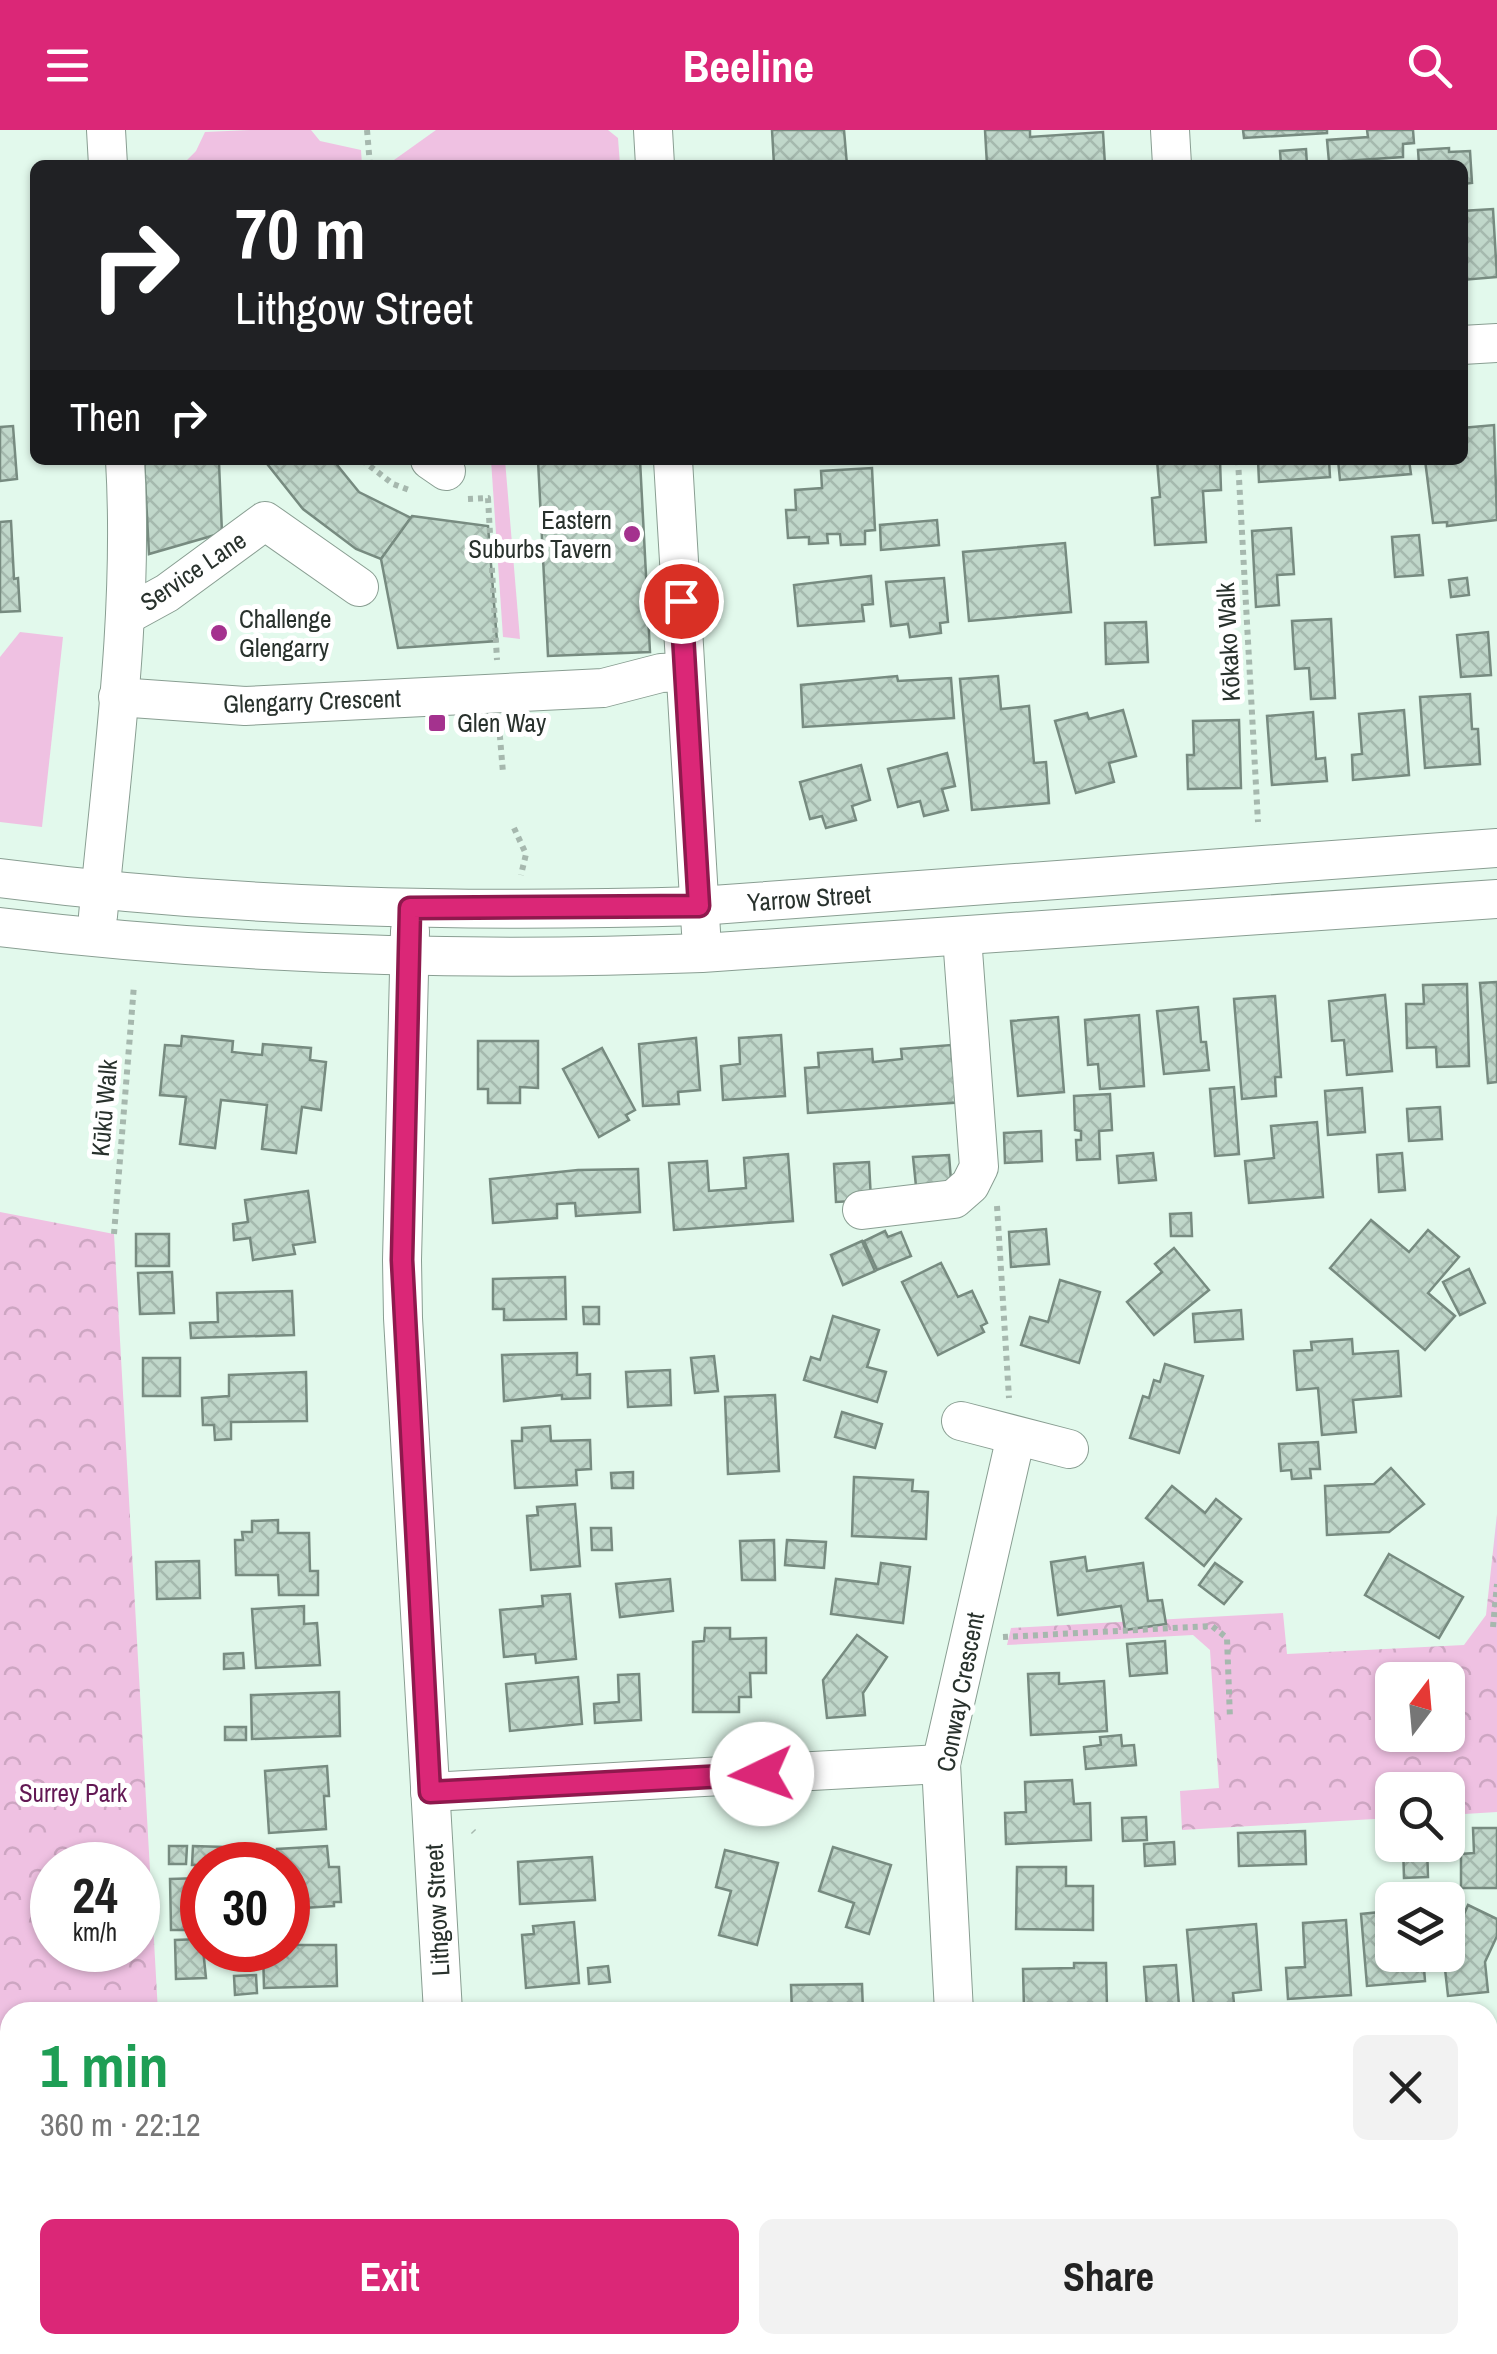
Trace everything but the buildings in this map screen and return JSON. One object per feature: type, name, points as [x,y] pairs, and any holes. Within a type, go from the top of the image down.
[{"type":"street","points":[[106,130],[108,160]]},
{"type":"street","points":[[653,130],[655,160]]},
{"type":"street","points":[[1170,130],[1172,160]]},
{"type":"street","points":[[1468,345],[1497,343]]},
{"type":"street","points":[[96,939],[126,616],[125,465]]},
{"type":"street","points":[[673,465],[702,954]]},
{"type":"street","name":"Service Lane","points":[[126,616],[167,593],[266,521],[358,587]]},
{"type":"street","name":"Glengarry Crescent","points":[[118,697],[245,706],[603,688],[685,672]]},
{"type":"street","name":"Yarrow Street","points":[[0,878],[100,891],[410,908],[699,906],[1497,848]]},
{"type":"street","name":"Yarrow Street","points":[[0,927],[263,952],[577,958],[702,954],[1497,899]]},
{"type":"street","name":"Lithgow Street","points":[[410,908],[402,1260],[441,2002]]},
{"type":"street","points":[[862,1210],[954,1199],[970,1185],[979,1167],[962,936]]},
{"type":"street","points":[[961,1422],[1070,1448]]},
{"type":"street","name":"Conway Crescent","points":[[953,2002],[941,1764],[1016,1436]]},
{"type":"street","points":[[430,1792],[941,1764]]},
{"type":"path","points":[[368,130],[370,160]]},
{"type":"path","points":[[368,465],[393,484],[438,482],[488,498],[497,664]]},
{"type":"path","name":"Kōkako Walk","points":[[1238,465],[1258,822]]},
{"type":"path","points":[[499,720],[504,773]]},
{"type":"path","points":[[514,828],[526,854],[520,876]]},
{"type":"path","name":"Kūkū Walk","points":[[114,1234],[134,986]]},
{"type":"path","points":[[1493,1627],[1497,1584]]},
{"type":"path","points":[[997,1637],[1212,1626],[1227,1638],[1230,1719]]},
{"type":"green space","points":[[311,130],[320,141],[361,150],[362,160],[187,160],[205,132]]},
{"type":"green space","points":[[436,130],[608,130],[618,138],[620,160],[394,160]]},
{"type":"green space","points":[[491,465],[505,465],[520,639],[503,637]]},
{"type":"green space","points":[[20,632],[63,637],[42,827],[0,822],[0,657]]},
{"type":"green space","name":"Surrey Park","points":[[0,1212],[114,1234],[148,1842],[30,1842],[30,1972],[156,1972],[157,2002],[0,2002]]},
{"type":"green space","points":[[1497,1514],[1497,1812],[1465,1814],[1465,1772],[1375,1772],[1375,1819],[1182,1830],[1180,1791],[1219,1788],[1210,1650],[1193,1635],[1007,1645],[1011,1628],[1283,1613],[1287,1654],[1464,1645],[1486,1615]]},
{"type":"place","name":"Eastern Suburbs Tavern","points":[[632,534]]},
{"type":"place","name":"Challenge Glengarry","points":[[219,633]]},
{"type":"place","name":"Glen Way","points":[[437,723]]},
{"type":"route","points":[[681,601],[699,906],[410,908],[402,1260],[430,1792],[762,1774]]}]
